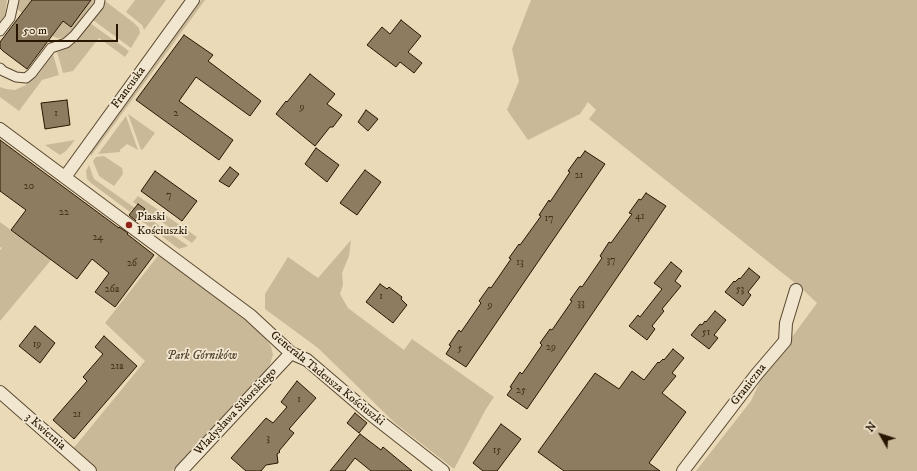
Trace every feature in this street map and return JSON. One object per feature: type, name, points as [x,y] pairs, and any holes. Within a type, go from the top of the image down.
[{"type":"street","points":[[0,31],[10,18],[14,0]]},
{"type":"street","points":[[1,71],[16,77],[26,78],[32,73],[52,48],[66,43],[74,36],[100,0]]},
{"type":"street","name":"Francuska","points":[[65,177],[193,0]]},
{"type":"street","name":"Generała Tadeusza Kościuszki","points":[[0,129],[250,315],[291,353],[306,360],[443,471]]},
{"type":"street","name":"Graniczna","points":[[683,471],[756,375],[785,341],[786,323],[796,290]]},
{"type":"street","name":"Władysława Sikorskiego","points":[[181,471],[291,353]]},
{"type":"street","name":"3 Kwietnia","points":[[0,392],[90,471]]},
{"type":"green space","points":[[0,0],[7,0],[5,16],[0,23]]},
{"type":"green space","points":[[16,0],[32,0],[22,13],[16,8]]},
{"type":"green space","points":[[91,0],[95,0],[69,35],[63,38],[52,36],[63,21],[71,27]]},
{"type":"green space","points":[[135,0],[166,0],[144,30],[142,25],[126,12]]},
{"type":"green space","points":[[201,0],[205,0],[91,156],[90,153]]},
{"type":"green space","points":[[531,0],[917,0],[917,471],[696,471],[751,401],[761,379],[817,303],[800,287],[589,119],[596,110],[588,102],[580,114],[528,140],[507,110],[519,81],[512,49]]},
{"type":"green space","points":[[105,1],[139,28],[140,33],[131,48],[93,20]]},
{"type":"green space","points":[[90,23],[129,51],[125,57],[99,38],[73,71],[63,73],[57,52],[73,44]]},
{"type":"green space","points":[[53,54],[59,75],[42,80],[19,111],[0,97],[0,87],[15,90],[26,85]]},
{"type":"green space","points":[[128,114],[155,133],[141,150]]},
{"type":"green space","points":[[126,116],[138,150],[127,144],[120,150],[120,152],[98,154]]},
{"type":"green space","points":[[75,140],[66,151],[60,155],[45,145]]},
{"type":"green space","points":[[104,156],[122,168],[123,174],[114,186],[99,176],[93,161],[96,157]]},
{"type":"green space","points":[[89,165],[94,179],[188,246],[179,249],[139,219],[141,215],[132,209],[130,212],[91,183],[87,179],[86,171]]},
{"type":"green space","points":[[138,196],[197,237],[192,243],[133,202]]},
{"type":"green space","points":[[0,222],[51,260],[0,321],[0,250],[2,248],[0,247]]},
{"type":"green space","points":[[351,240],[349,256],[342,273],[343,285],[340,294],[348,308],[404,350],[412,339],[494,397],[454,469],[395,423],[318,348],[265,309],[265,294],[288,257],[318,278]]},
{"type":"green space","name":"Park Górników","points":[[161,252],[260,331],[271,346],[273,355],[266,370],[172,471],[98,471],[72,450],[145,361],[105,323]]},
{"type":"building","points":[[32,0],[91,0],[71,27],[63,21],[27,69],[0,48],[0,42]]},
{"type":"building","points":[[401,20],[421,36],[408,52],[422,63],[414,73],[400,62],[396,67],[367,45],[382,27],[390,34]]},
{"type":"building","points":[[184,35],[213,55],[208,61],[261,101],[250,116],[196,77],[179,101],[233,140],[219,160],[136,100]]},
{"type":"building","points":[[310,74],[335,94],[327,104],[342,115],[315,146],[276,114]]},
{"type":"building","points":[[67,100],[70,125],[45,129],[41,103]]},
{"type":"building","points":[[366,110],[378,119],[368,131],[358,122]]},
{"type":"building","points":[[0,140],[119,228],[128,233],[127,234],[154,255],[115,307],[95,292],[109,273],[92,259],[77,279],[11,230],[26,210],[0,191]]},
{"type":"building","points":[[316,148],[339,165],[327,182],[305,164]]},
{"type":"building","points":[[585,151],[605,164],[466,367],[446,354],[451,346],[449,345],[459,330],[461,332],[481,303],[479,301],[489,287],[491,288],[511,259],[509,258],[541,216],[539,215],[549,200],[550,202],[570,172],[568,171],[578,157],[580,158]]},
{"type":"building","points":[[230,167],[239,174],[229,187],[219,181]]},
{"type":"building","points":[[365,170],[381,182],[357,215],[340,203]]},
{"type":"building","points":[[155,171],[197,201],[182,221],[141,191]]},
{"type":"building","points":[[646,193],[666,206],[527,409],[507,395],[512,388],[510,387],[520,372],[522,374],[527,367],[542,345],[540,343],[550,329],[552,330],[572,301],[570,300],[580,286],[582,287],[602,258],[600,256],[609,242],[611,243],[632,214],[629,213],[639,199],[641,200]]},
{"type":"building","points":[[138,204],[145,209],[136,221],[129,215]]},
{"type":"building","points":[[671,262],[682,271],[675,281],[681,286],[662,309],[664,311],[652,326],[655,329],[647,340],[629,326],[638,315],[640,317],[662,289],[654,283]]},
{"type":"building","points":[[749,268],[760,277],[748,292],[751,295],[743,306],[725,292],[734,281],[735,282],[739,278],[740,279]]},
{"type":"building","points":[[380,284],[387,289],[389,287],[402,297],[401,299],[407,305],[393,323],[366,302]]},
{"type":"building","points":[[715,311],[726,320],[714,335],[718,338],[709,349],[691,335],[700,324],[702,325],[705,321],[706,322]]},
{"type":"building","points":[[35,326],[55,343],[40,363],[19,346]]},
{"type":"building","points":[[104,336],[137,366],[74,439],[53,420],[87,381],[83,377],[103,354],[95,347]]},
{"type":"building","points":[[673,349],[684,358],[672,373],[676,376],[662,393],[686,412],[649,463],[660,471],[564,471],[538,452],[595,373],[619,389],[632,371],[644,380],[658,362],[659,363],[663,359],[664,360]]},
{"type":"building","points":[[297,381],[316,398],[289,429],[294,433],[277,454],[278,463],[266,465],[261,471],[246,471],[231,458],[266,418],[273,423],[287,407],[281,402]]},
{"type":"building","points":[[355,413],[367,423],[359,433],[347,423]]},
{"type":"building","points":[[501,424],[521,439],[497,471],[483,471],[473,463]]},
{"type":"building","points":[[360,434],[381,450],[383,447],[412,471],[371,471],[355,458],[345,471],[330,471]]},
{"type":"place","name":"Piaski Kościuszki","points":[[129,225]]}]
